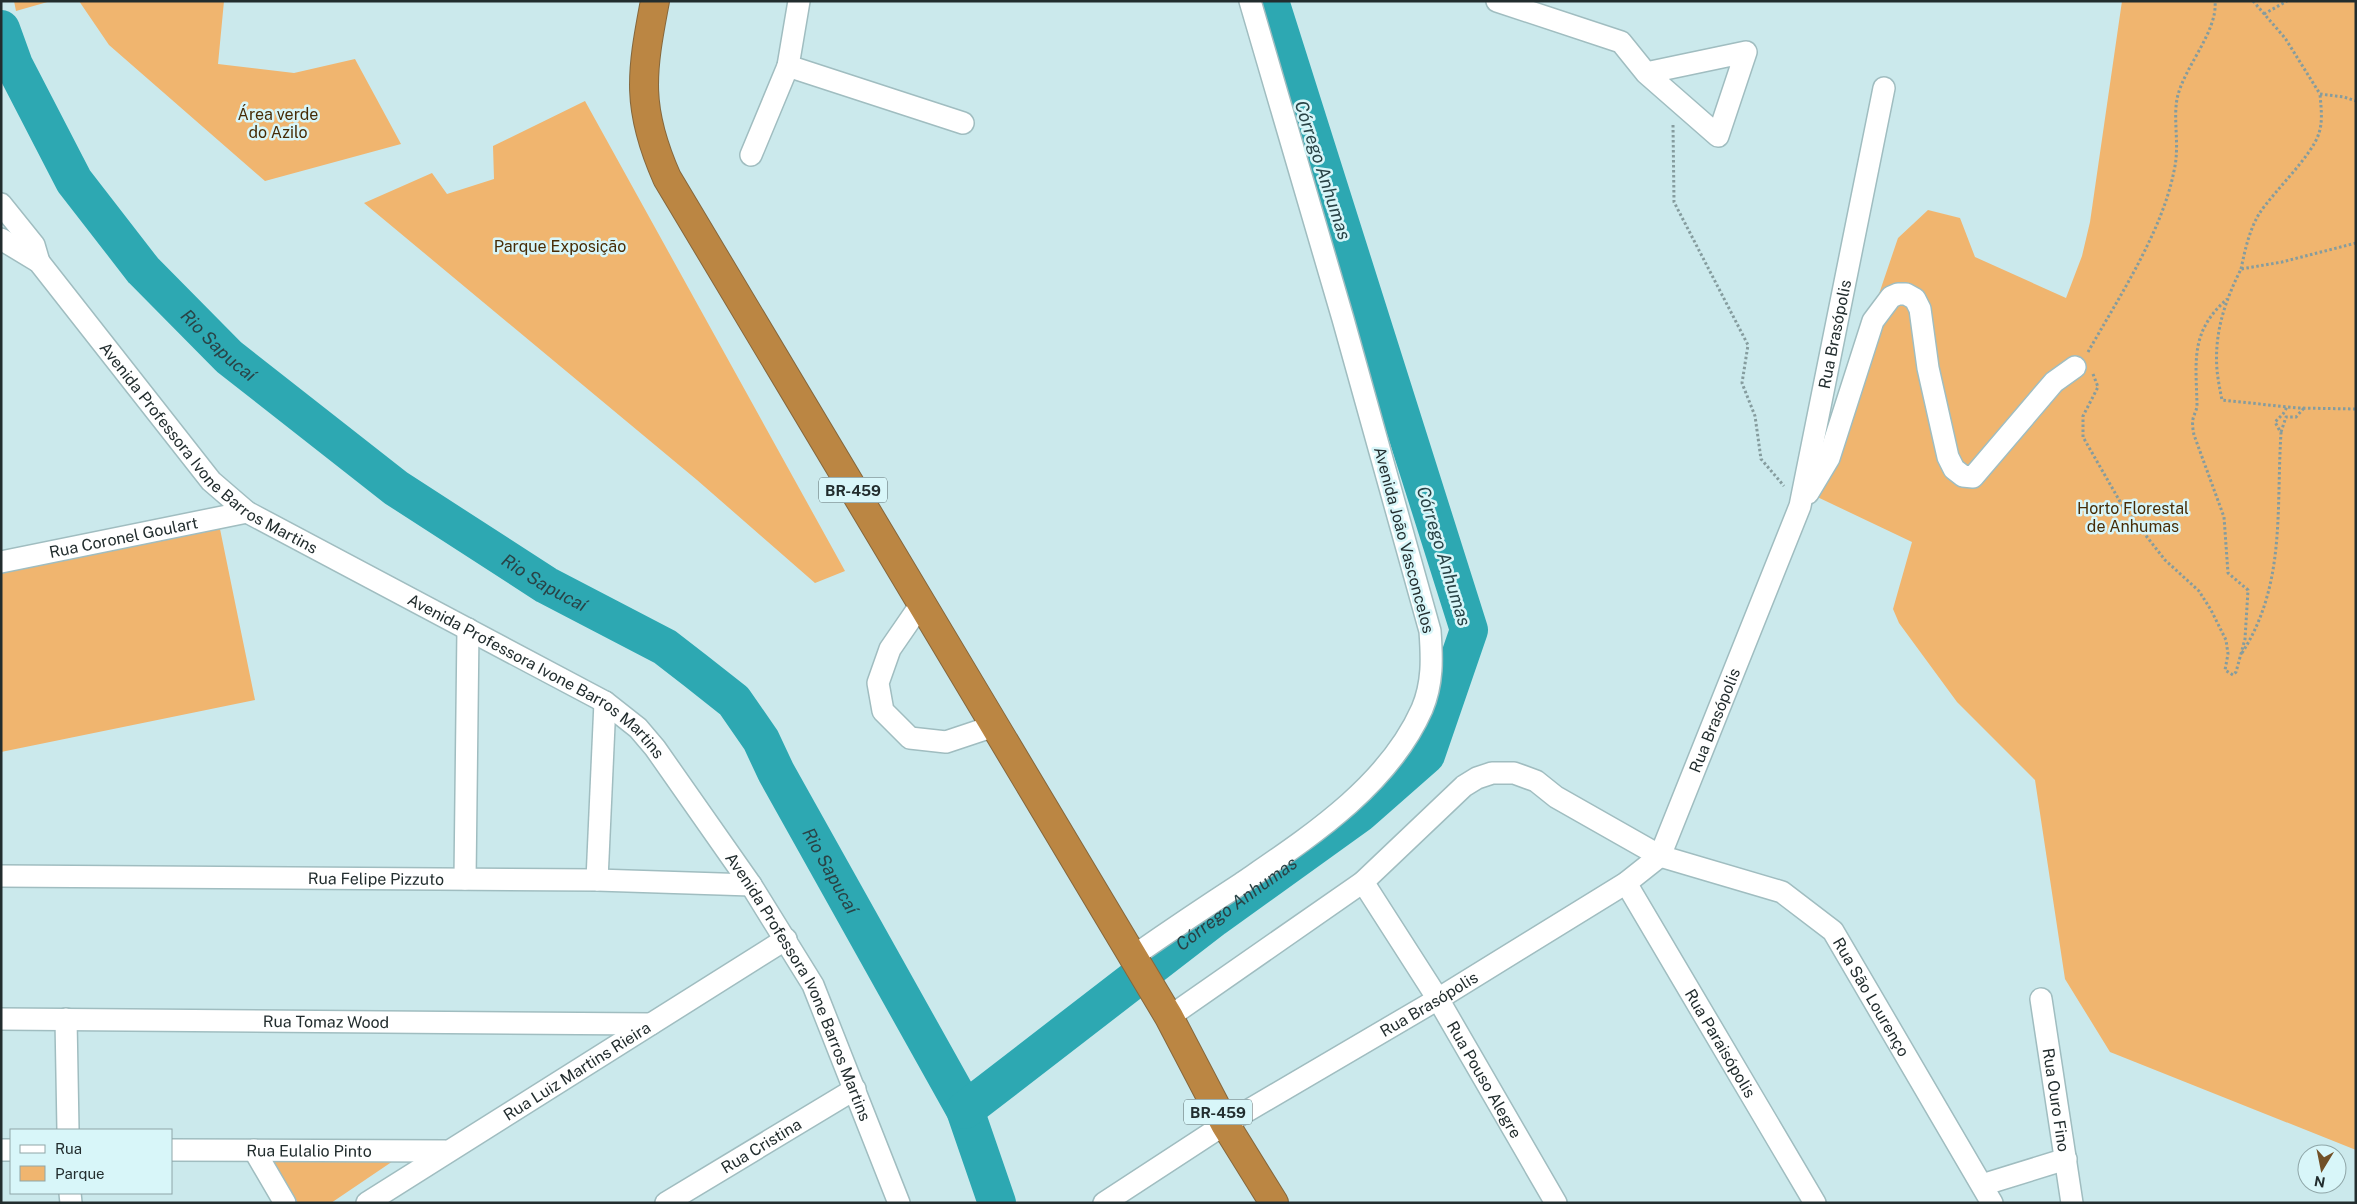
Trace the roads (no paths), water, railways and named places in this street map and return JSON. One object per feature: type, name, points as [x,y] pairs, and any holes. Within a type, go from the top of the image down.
[{"type":"highway","name":"BR-459","points":[[655,1],[644,58],[643,96],[650,133],[663,169],[1165,1010],[1225,1124],[1274,1203]]},
{"type":"street","points":[[752,155],[788,66],[799,1]]},
{"type":"street","name":"Avenida João Vasconcelos","points":[[1135,962],[1308,838],[1371,782],[1402,744],[1422,708],[1432,671],[1430,631],[1343,319],[1250,1]]},
{"type":"street","points":[[1497,1],[1621,42],[1646,73],[1718,136],[1746,52],[1646,73]]},
{"type":"street","points":[[788,66],[963,123]]},
{"type":"street","name":"Rua Brasópolis","points":[[1110,1201],[1225,1124],[1438,999],[1626,883],[1660,856],[1800,506],[1884,88]]},
{"type":"street","name":"Avenida Professora Ivone Barros Martins","points":[[1,204],[34,245],[40,262],[211,481],[247,512],[605,702],[638,728],[656,748],[786,939],[813,985],[899,1203]]},
{"type":"street","name":"Avenida Professora Ivone Barros Martins","points":[[1,239],[40,262]]},
{"type":"street","points":[[1800,506],[1829,458],[1873,321],[1891,297],[1898,294],[1906,294],[1915,299],[1920,309],[1928,368],[1943,441],[1954,469],[1963,476],[1973,477],[1982,469],[1994,451],[2054,382],[2075,367]]},
{"type":"street","name":"Rua Coronel Goulart","points":[[1,562],[247,512]]},
{"type":"street","points":[[921,604],[890,648],[878,683],[884,711],[910,738],[946,742],[994,726]]},
{"type":"street","points":[[465,879],[468,629]]},
{"type":"street","points":[[597,880],[605,702]]},
{"type":"street","name":"Rua São Lourenço","points":[[1165,1010],[1363,882],[1464,786],[1477,778],[1492,773],[1514,773],[1536,781],[1556,797],[1660,856],[1782,892],[1833,931],[1992,1203]]},
{"type":"street","name":"Rua Felipe Pizzuto","points":[[1,876],[597,880],[750,885]]},
{"type":"street","name":"Rua Pouso Alegre","points":[[1363,882],[1438,999],[1556,1203]]},
{"type":"street","name":"Rua Paraisópolis","points":[[1626,883],[1815,1203]]},
{"type":"street","name":"Rua Luiz Martins Rieira","points":[[367,1203],[446,1151],[786,939]]},
{"type":"street","name":"Rua Ouro Fino","points":[[2042,999],[2072,1203]]},
{"type":"street","name":"Rua Tomaz Wood","points":[[1,1019],[652,1024]]},
{"type":"street","points":[[66,1019],[68,1129]]},
{"type":"street","name":"Rua Cristina","points":[[666,1203],[855,1089]]},
{"type":"street","name":"Rua Eulalio Pinto","points":[[172,1150],[446,1151]]},
{"type":"street","points":[[254,1150],[286,1203]]},
{"type":"street","points":[[1982,1185],[2066,1159]]},
{"type":"waterway","name":"Córrego Anhumas","points":[[965,1110],[1214,918],[1360,813],[1426,755],[1469,630],[1270,1]]},
{"type":"waterway","name":"Rio Sapucaí","points":[[1,29],[14,65],[74,181],[143,270],[229,357],[396,488],[546,585],[665,647],[734,701],[761,740],[776,772],[965,1110],[997,1203]]},
{"type":"park label","name":"Área verde do Azilo","points":[[278,123]]},
{"type":"park label","name":"Parque Exposição","points":[[560,246]]},
{"type":"park label","name":"Horto Florestal de Anhumas","points":[[2133,517]]}]
